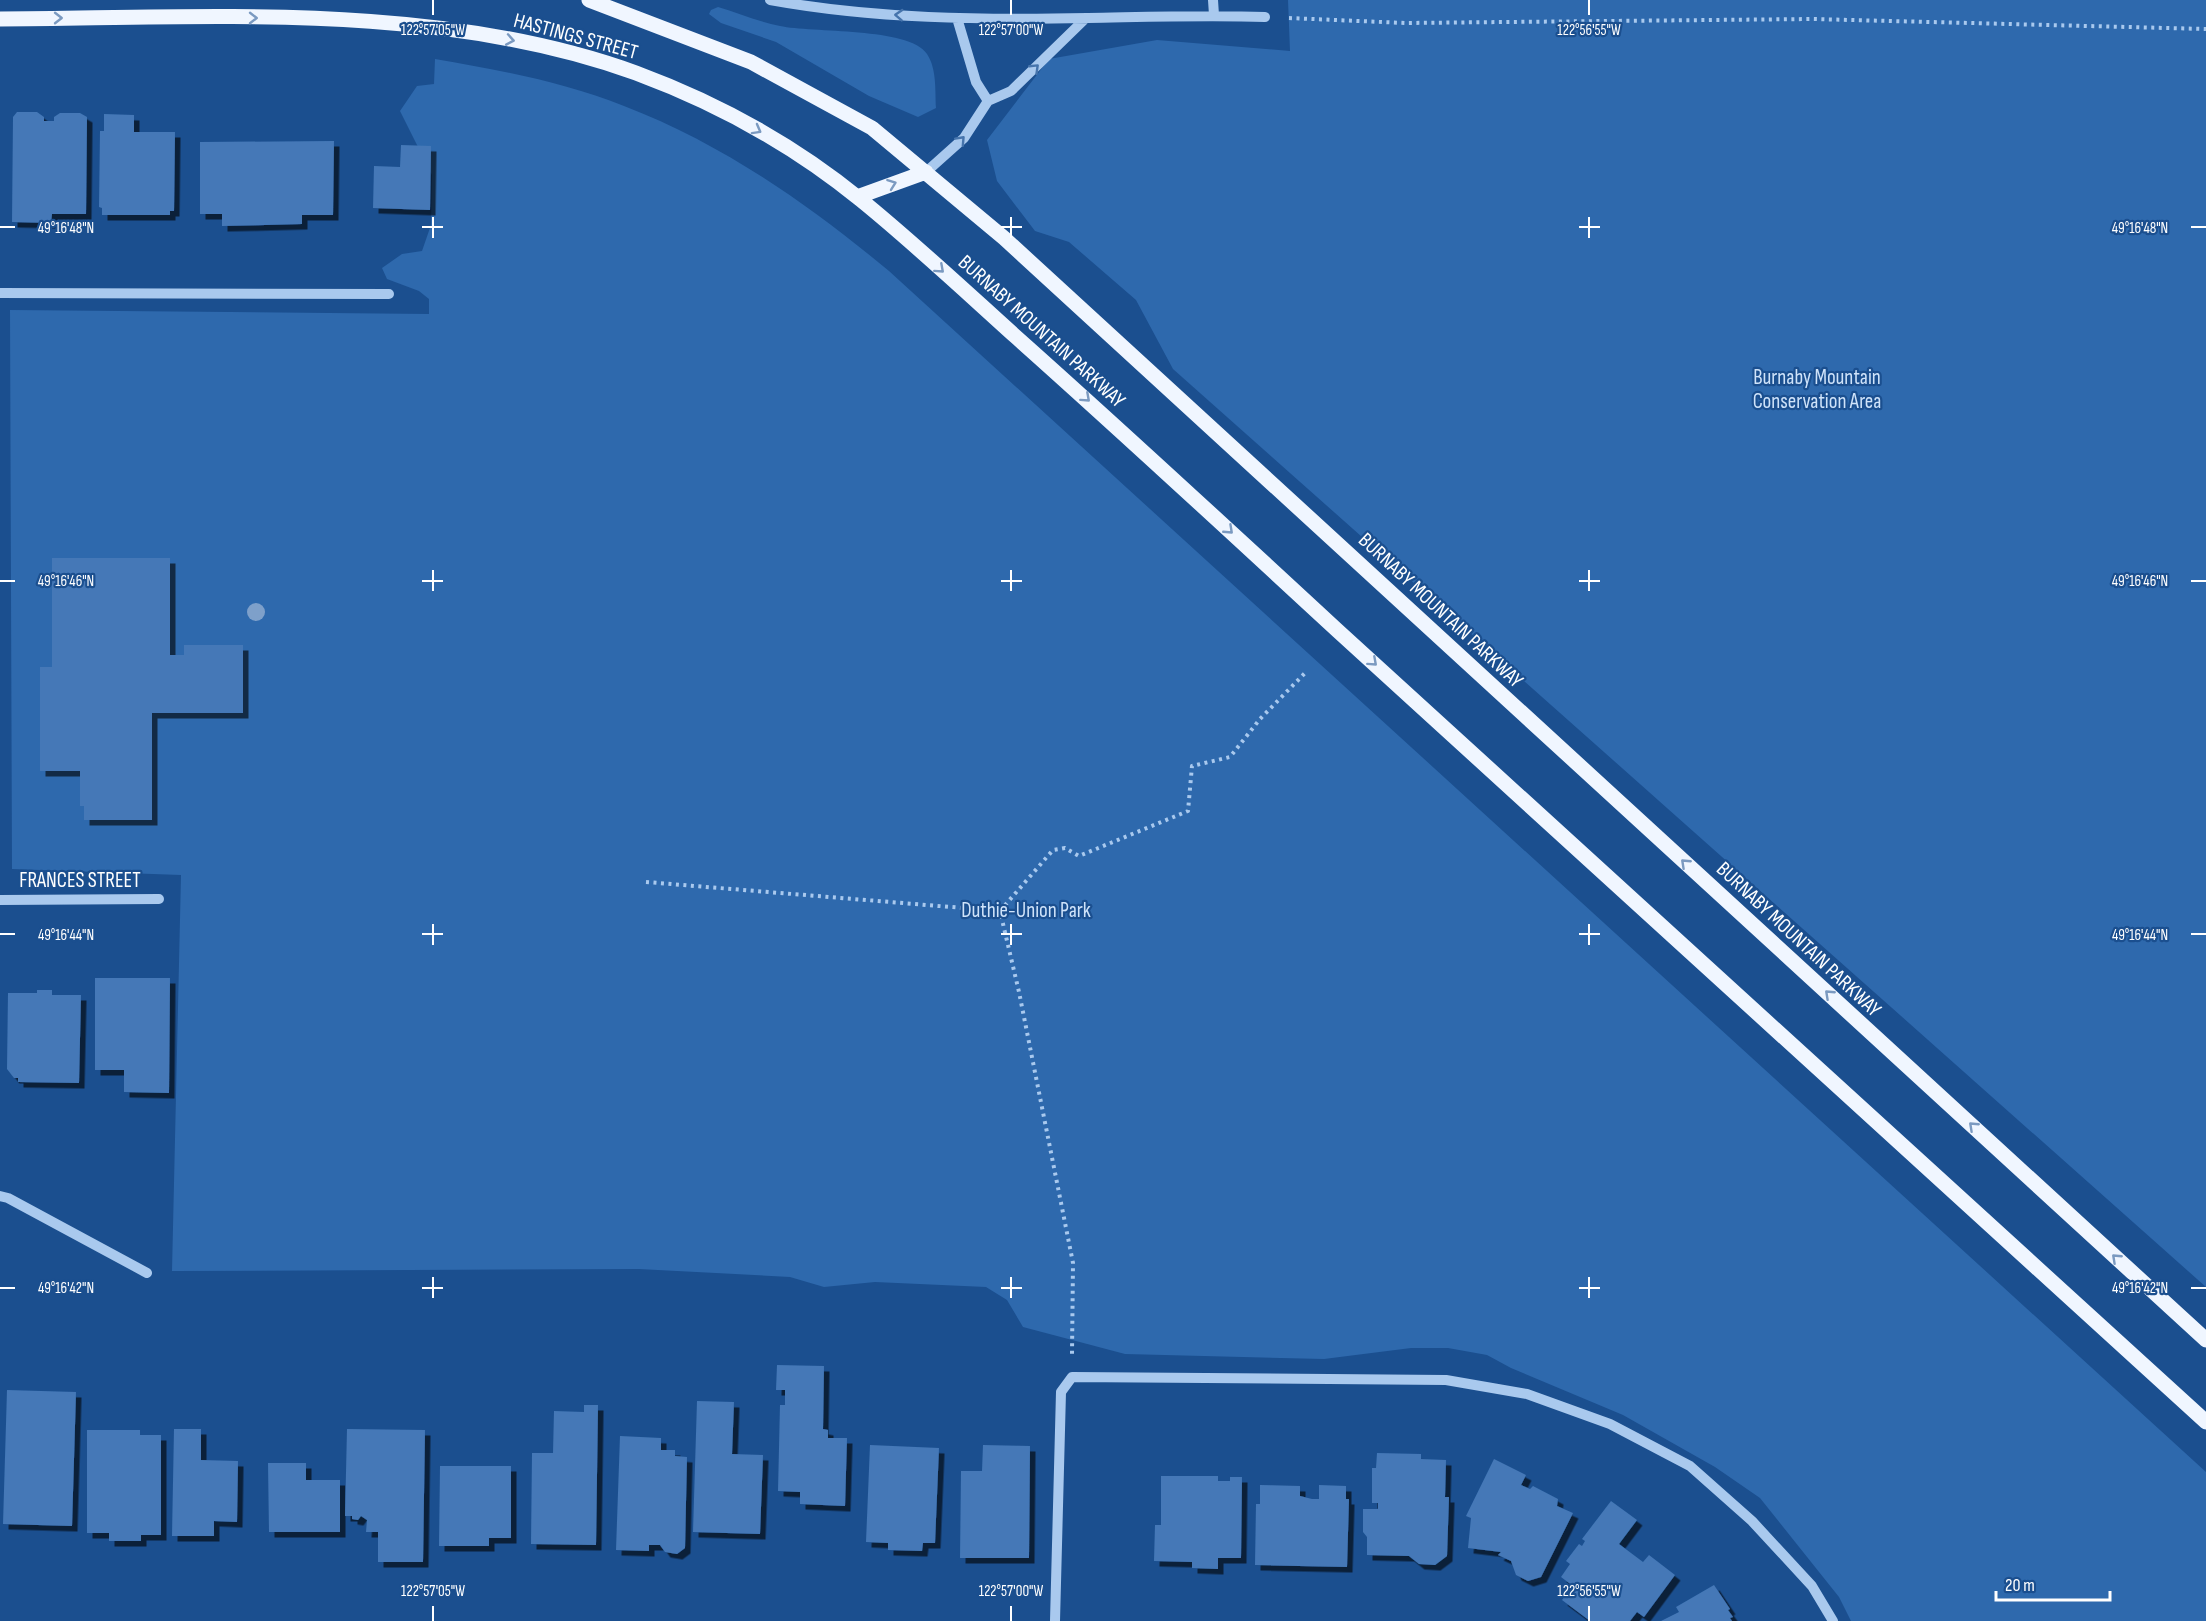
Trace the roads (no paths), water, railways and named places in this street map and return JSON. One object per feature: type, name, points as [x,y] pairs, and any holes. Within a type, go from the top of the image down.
[{"type":"main road","name":"BURNABY MOUNTAIN PARKWAY","points":[[589,0],[751,62],[872,128],[926,172],[1004,238],[2206,1340]]},
{"type":"main road","name":"HASTINGS STREET","points":[[0,19],[273,18],[372,21],[539,45],[577,54],[639,74],[706,102],[784,145],[857,197]]},
{"type":"main road","points":[[857,197],[926,172]]},
{"type":"main road","name":"BURNABY MOUNTAIN PARKWAY","points":[[857,197],[1121,430],[2206,1422]]},
{"type":"street","points":[[770,0],[858,13],[957,18],[1214,15],[1265,17]]},
{"type":"street","points":[[1214,0],[1214,15]]},
{"type":"street","points":[[957,18],[976,82],[988,101]]},
{"type":"street","points":[[926,172],[964,138],[988,101],[1011,91],[1086,18]]},
{"type":"street","points":[[0,293],[389,294]]},
{"type":"street","name":"FRANCES STREET","points":[[0,900],[159,899]]},
{"type":"street","points":[[0,1197],[8,1198],[147,1273]]},
{"type":"street","points":[[1055,1621],[1061,1392],[1072,1377],[1446,1380],[1527,1394],[1610,1424],[1690,1466],[1752,1521],[1812,1586],[1833,1621]]},
{"type":"park label","name":"Burnaby Mountain Conservation Area","points":[[1817,389]]},
{"type":"park label","name":"Duthie-Union Park","points":[[1026,910]]}]
